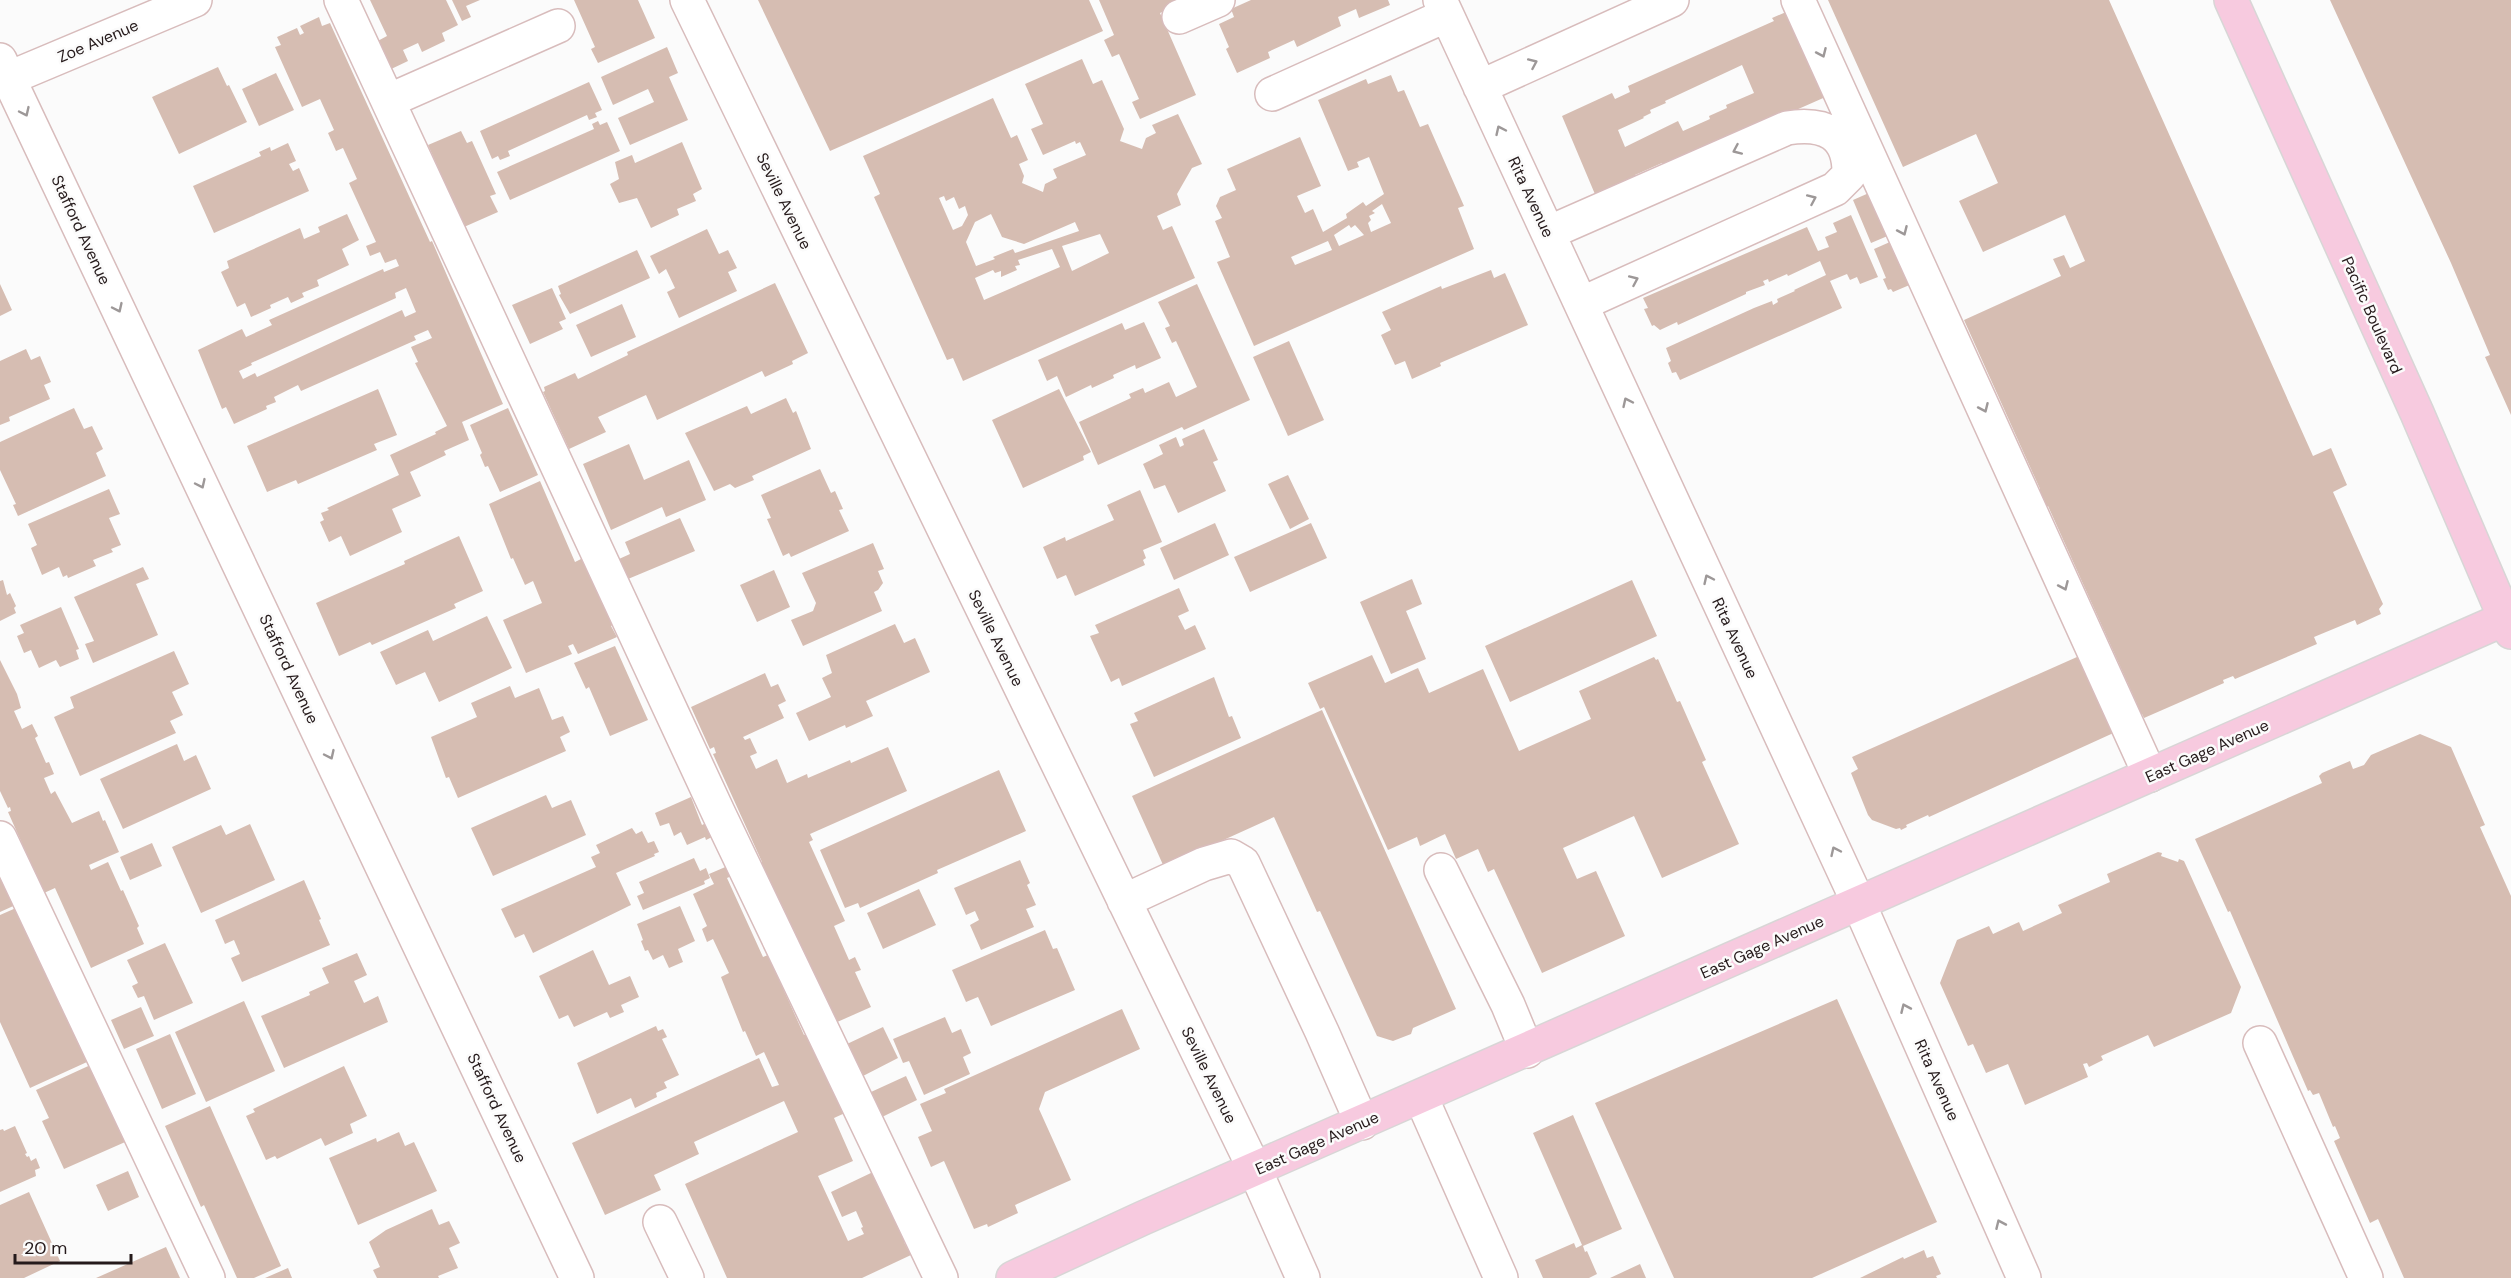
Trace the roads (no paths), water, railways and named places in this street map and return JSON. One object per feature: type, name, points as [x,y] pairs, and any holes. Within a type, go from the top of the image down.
[{"type":"main road","name":"Pacific Boulevard","points":[[2231,0],[2509,622]]},
{"type":"main road","name":"East Gage Avenue","points":[[1013,1278],[2150,776],[2509,622]]},
{"type":"street","name":"Zoe Avenue","points":[[3,73],[195,0]]},
{"type":"street","points":[[341,0],[718,812],[941,1278]]},
{"type":"street","name":"Seville Avenue","points":[[687,0],[1255,1170],[1303,1278]]},
{"type":"street","points":[[1179,17],[1218,0]]},
{"type":"street","points":[[1480,87],[1672,0]]},
{"type":"street","points":[[1798,0],[2150,776]]},
{"type":"street","points":[[1272,94],[1444,7]]},
{"type":"street","name":"Rita Avenue","points":[[1444,7],[1859,904],[2024,1278]]},
{"type":"street","points":[[388,101],[558,26]]},
{"type":"street","name":"Stafford Avenue","points":[[3,73],[577,1278]]},
{"type":"street","points":[[1548,233],[1787,128],[1804,125],[1820,128],[1833,133],[1844,143],[1850,157],[1849,175],[1835,189],[1581,304]]},
{"type":"street","points":[[0,838],[208,1278]]},
{"type":"street","points":[[1124,901],[1204,864],[1231,856],[1243,863],[1362,1123]]},
{"type":"street","points":[[1441,870],[1508,1005],[1527,1051]]},
{"type":"street","points":[[2260,1043],[2366,1278]]},
{"type":"street","points":[[1421,1098],[1500,1278]]},
{"type":"street","points":[[660,1222],[687,1278]]}]
